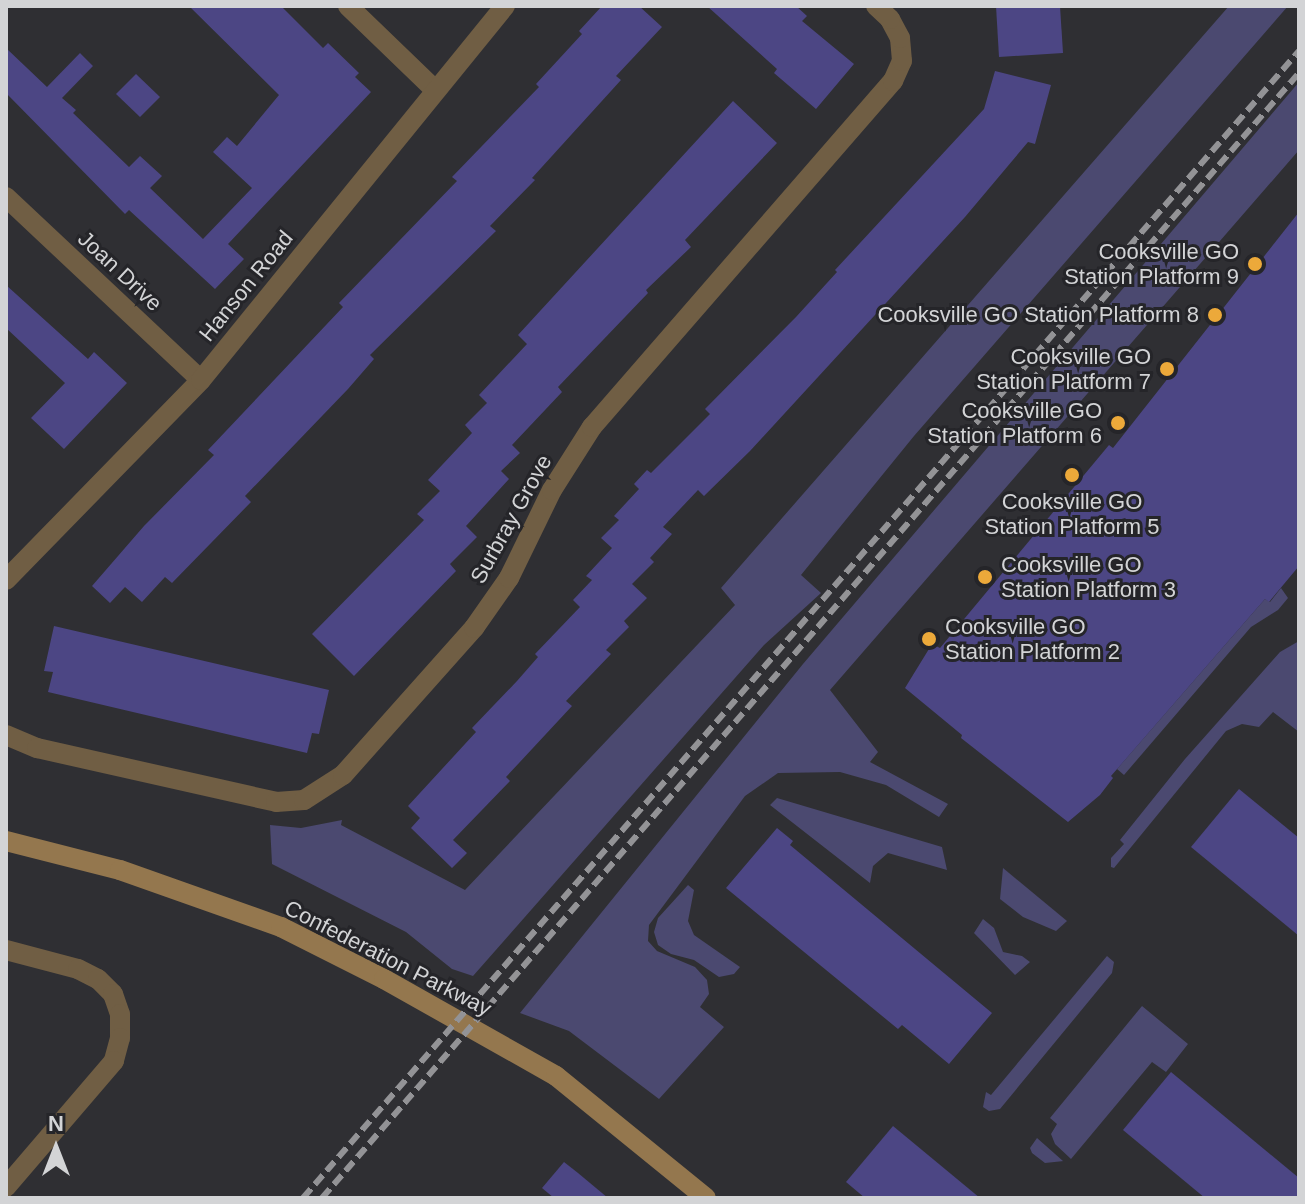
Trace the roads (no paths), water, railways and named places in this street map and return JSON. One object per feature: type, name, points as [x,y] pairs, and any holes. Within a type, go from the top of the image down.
[{"type":"street","points":[[348,6],[435,90]]},
{"type":"street","name":"Hanson Road","points":[[6,580],[201,380],[505,6]]},
{"type":"street","name":"Surbray Grove","points":[[6,735],[37,748],[276,802],[304,800],[343,775],[474,628],[509,578],[552,490],[592,427],[893,81],[902,61],[900,38],[890,19],[876,6]]},
{"type":"street","name":"Joan Drive","points":[[6,197],[201,380]]},
{"type":"street","name":"Confederation Parkway","points":[[6,841],[120,870],[281,927],[384,979],[556,1076],[706,1198]]},
{"type":"street","points":[[6,950],[78,969],[98,979],[113,994],[120,1014],[120,1038],[114,1061],[6,1187]]},
{"type":"railway","points":[[303,1198],[1299,51]]},
{"type":"railway","points":[[322,1198],[1299,73]]},
{"type":"place","name":"Cooksville GO Station Platform 9","points":[[1255,264]]},
{"type":"place","name":"Cooksville GO Station Platform 8","points":[[1215,315]]},
{"type":"place","name":"Cooksville GO Station Platform 7","points":[[1167,369]]},
{"type":"place","name":"Cooksville GO Station Platform 6","points":[[1118,423]]},
{"type":"place","name":"Cooksville GO Station Platform 5","points":[[1072,475]]},
{"type":"place","name":"Cooksville GO Station Platform 3","points":[[985,577]]},
{"type":"place","name":"Cooksville GO Station Platform 2","points":[[929,639]]}]
